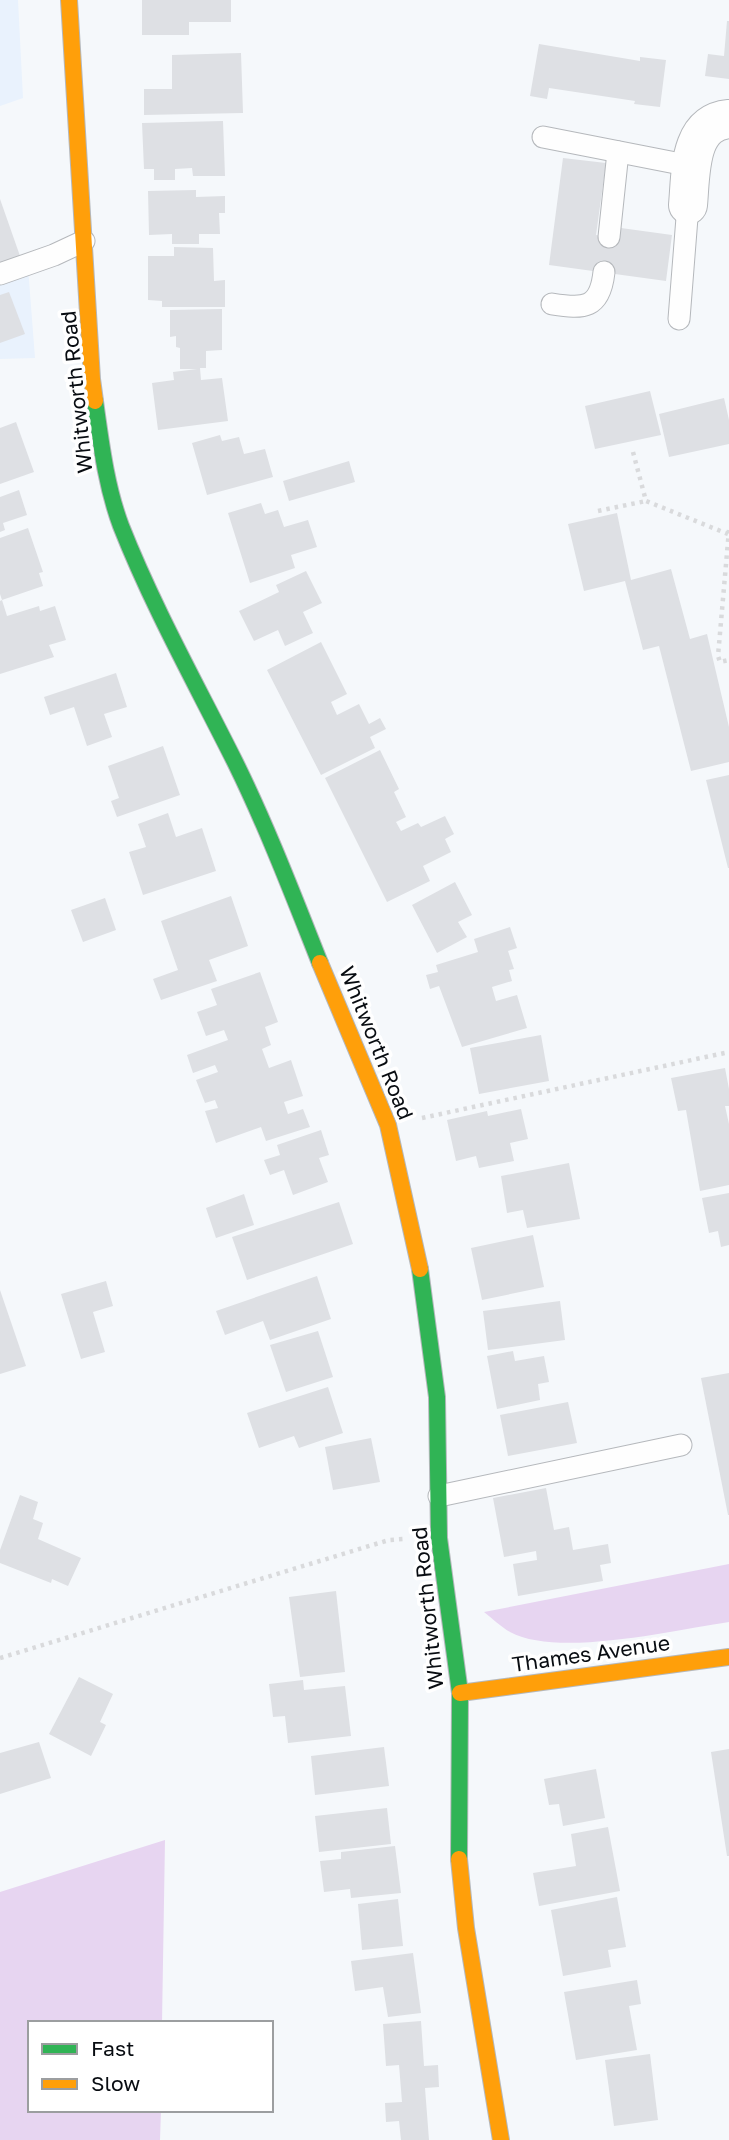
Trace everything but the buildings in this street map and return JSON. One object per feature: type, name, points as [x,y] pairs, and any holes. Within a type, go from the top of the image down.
[{"type":"main road","name":"Whitworth Road","points":[[69,0],[92,379],[106,474],[121,525],[173,641],[236,764],[273,845],[342,1021],[388,1125],[424,1289],[436,1397],[439,1538],[460,1693],[457,1842],[459,1867],[466,1928],[501,2140]]},
{"type":"main road","name":"Thames Avenue","points":[[460,1693],[729,1657]]},
{"type":"street","points":[[688,205],[695,149],[708,125],[716,120],[729,119]]},
{"type":"lane","points":[[543,137],[691,166]]},
{"type":"lane","points":[[609,237],[618,152]]},
{"type":"lane","points":[[679,319],[688,205]]},
{"type":"lane","points":[[0,274],[54,256],[84,241]]},
{"type":"lane","points":[[552,304],[575,308],[593,302],[600,294],[604,272]]},
{"type":"lane","points":[[439,1496],[681,1445]]},
{"type":"path","points":[[633,452],[646,501]]},
{"type":"path","points":[[598,511],[646,501],[729,533],[718,656],[720,662],[729,660]]},
{"type":"path","points":[[388,1125],[729,1052]]},
{"type":"path","points":[[0,1658],[389,1539],[439,1538]]},
{"type":"shaded area","points":[[0,0],[18,0],[23,98],[0,106]]},
{"type":"shaded area","points":[[28,267],[35,358],[0,359],[0,277]]},
{"type":"shaded area","points":[[729,1564],[729,1622],[617,1640],[557,1643],[510,1632],[484,1612]]},
{"type":"shaded area","points":[[165,1840],[162,2021],[28,2021],[28,2112],[161,2112],[160,2140],[0,2140],[0,1892]]},
{"type":"traffic: fast","points":[[95,401],[108,480],[133,556],[247,787],[320,963]]},
{"type":"traffic: fast","points":[[420,1269],[437,1397],[439,1538],[460,1693],[459,1859]]},
{"type":"traffic: slow","points":[[69,0],[95,401]]},
{"type":"traffic: slow","points":[[320,963],[388,1125],[420,1269]]},
{"type":"traffic: slow","points":[[460,1693],[729,1657]]},
{"type":"traffic: slow","points":[[459,1859],[466,1928],[501,2140]]}]
